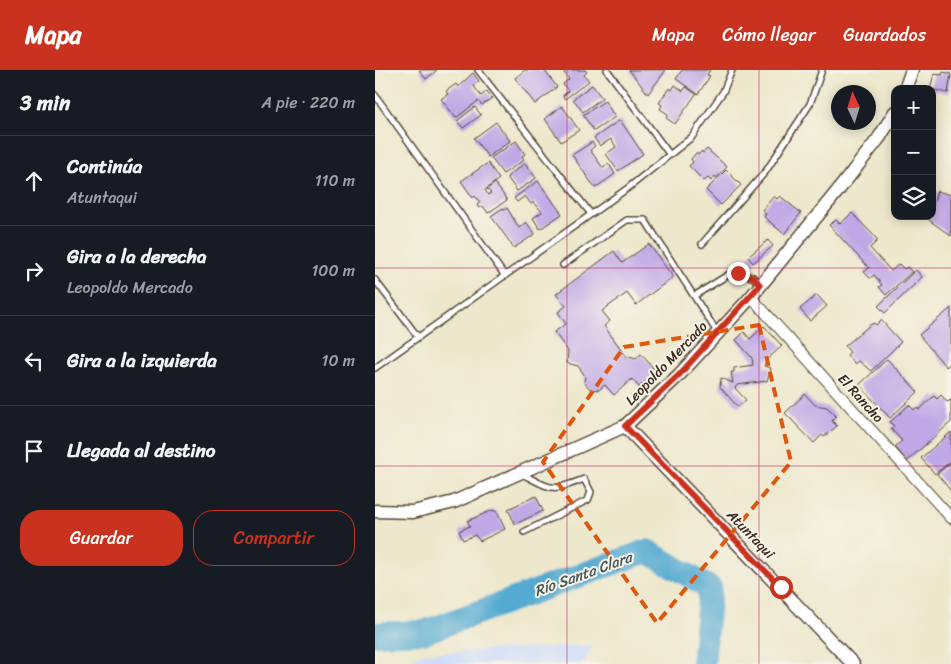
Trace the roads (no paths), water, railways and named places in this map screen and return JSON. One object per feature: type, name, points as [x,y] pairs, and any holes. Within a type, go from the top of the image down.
[{"type":"street","points":[[906,85],[912,70]]},
{"type":"street","name":"Leopoldo Mercado","points":[[375,511],[394,512],[434,508],[454,502],[625,426],[679,375],[751,296],[879,138],[891,118]]},
{"type":"street","name":"El Rancho","points":[[751,296],[951,518]]},
{"type":"street","name":"Atuntaqui","points":[[625,426],[853,664]]},
{"type":"lane","points":[[479,70],[591,214]]},
{"type":"lane","points":[[607,70],[670,155]]},
{"type":"lane","points":[[375,368],[591,214],[692,137],[723,92],[732,70]]},
{"type":"lane","points":[[702,244],[766,171],[810,104],[822,70]]},
{"type":"lane","points":[[375,95],[505,276]]},
{"type":"lane","points":[[563,266],[627,220],[645,220],[717,332]]},
{"type":"lane","points":[[694,296],[731,273],[753,277],[760,285]]},
{"type":"lane","points":[[375,280],[418,337]]},
{"type":"lane","points":[[519,473],[555,488],[561,488],[584,479],[591,492],[588,500],[524,532]]},
{"type":"waterway","name":"Río Santa Clara","points":[[375,634],[424,632],[647,551],[710,588],[703,664]]}]
